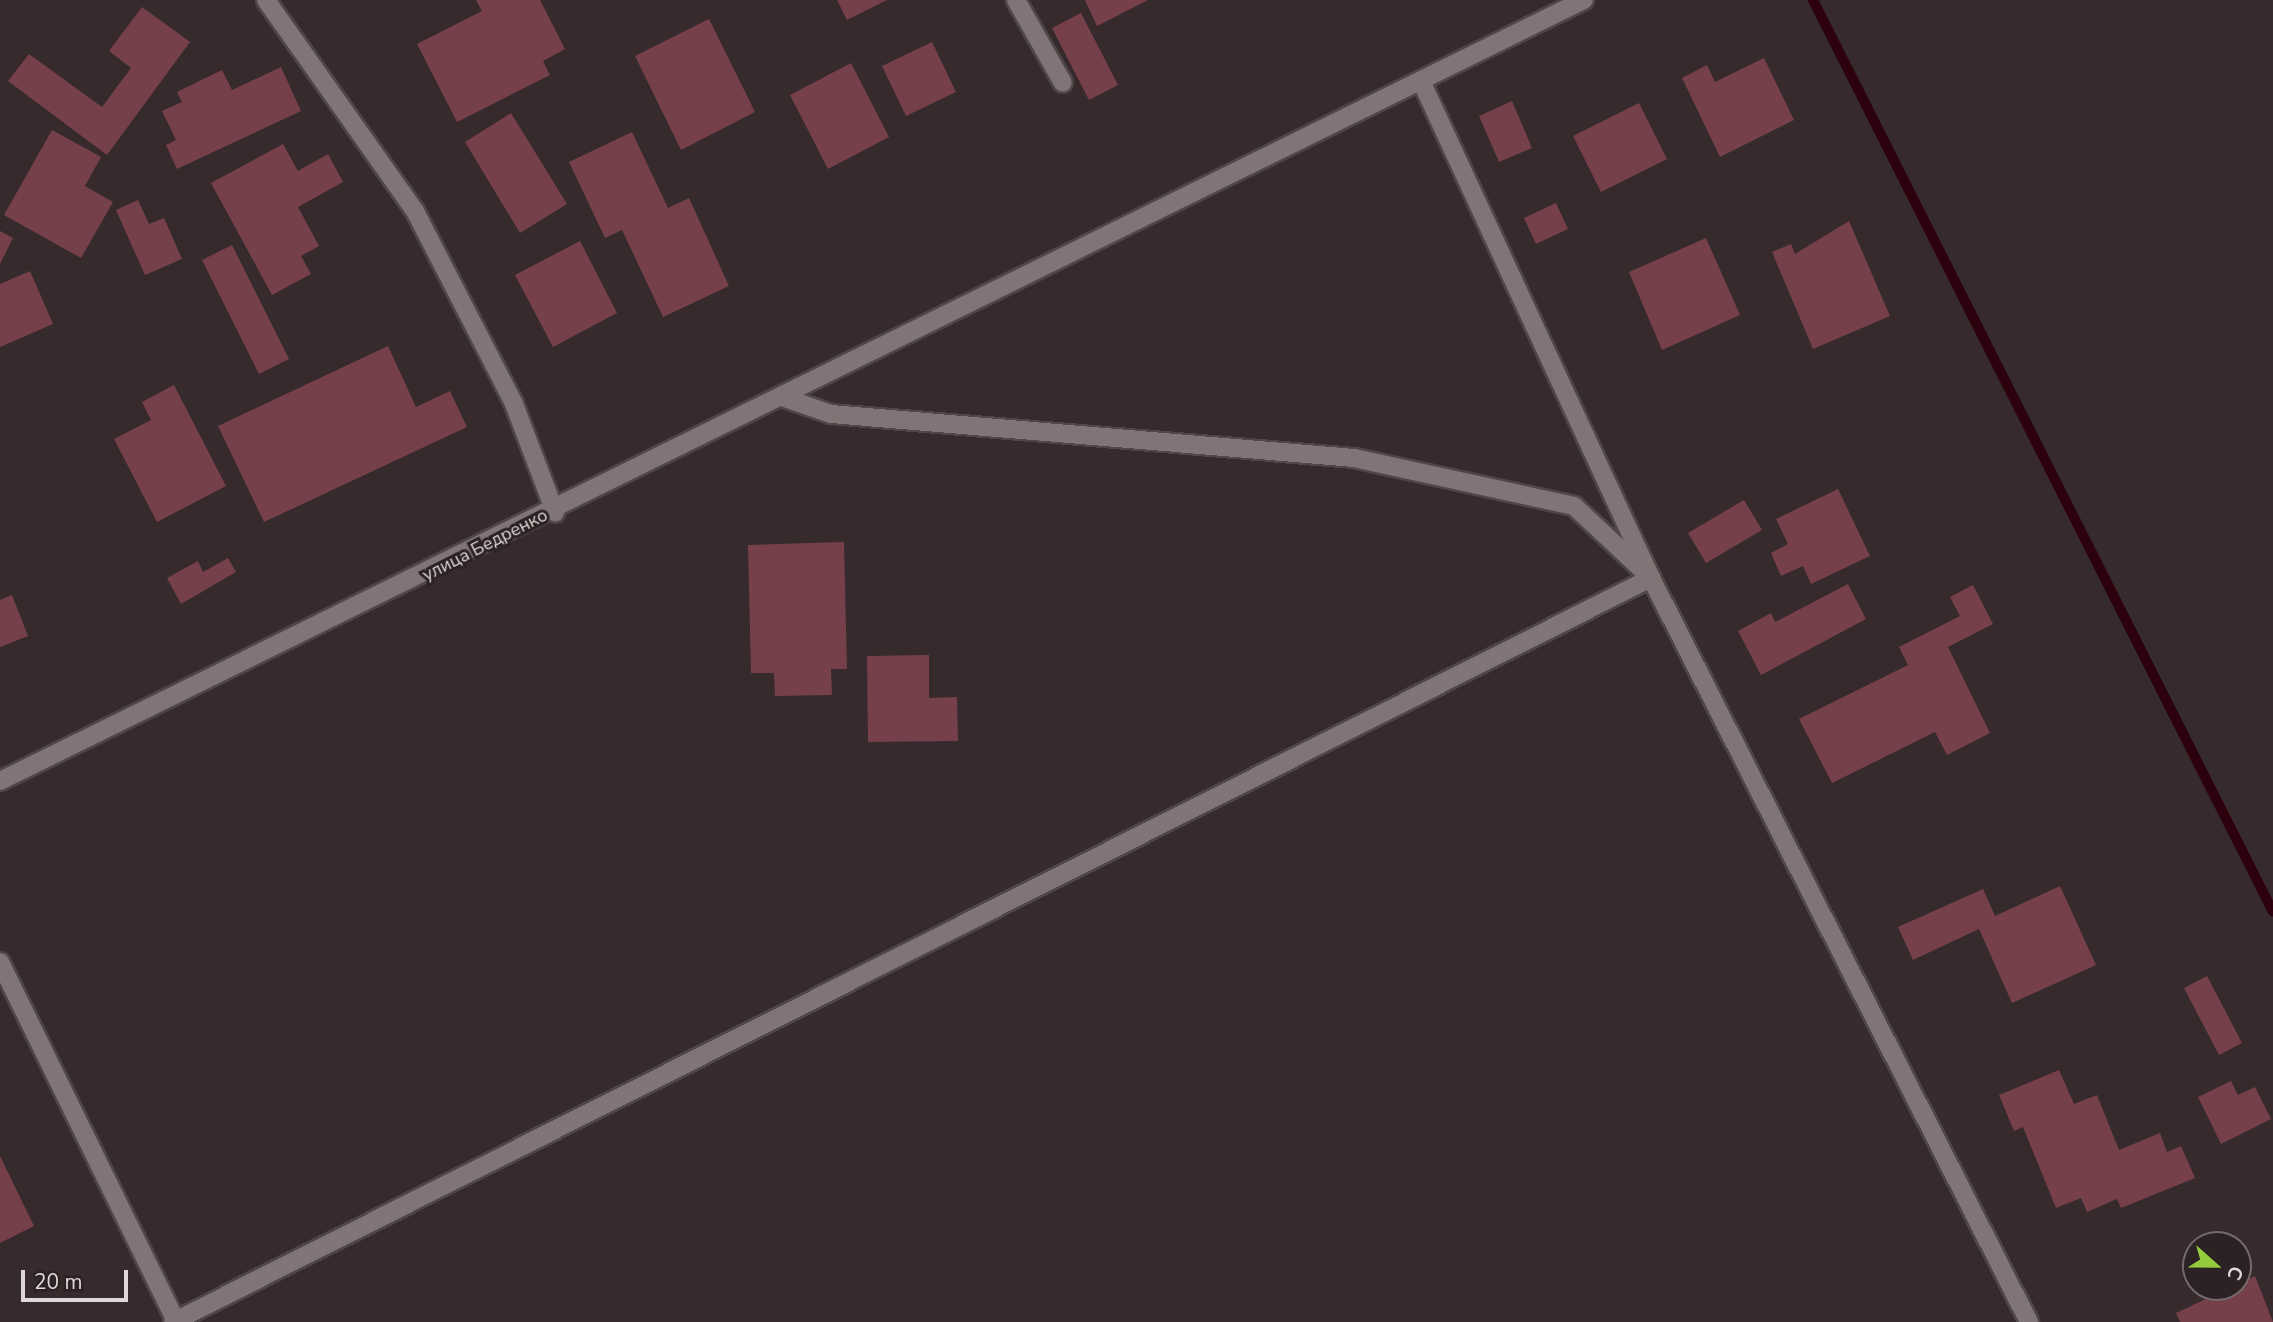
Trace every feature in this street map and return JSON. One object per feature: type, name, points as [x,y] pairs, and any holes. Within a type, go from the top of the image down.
[{"type":"street","name":"улица Бедренко","points":[[0,781],[555,512],[514,404],[415,211],[266,0]]},
{"type":"street","points":[[1016,0],[1063,83]]},
{"type":"street","points":[[555,512],[1422,83],[1584,0]]},
{"type":"street","points":[[1422,83],[1651,578],[2029,1322]]},
{"type":"street","points":[[785,398],[831,414],[1353,458],[1574,506],[1651,578]]},
{"type":"street","points":[[0,962],[175,1321],[1651,578]]},
{"type":"building","points":[[476,0],[540,0],[565,49],[543,61],[550,75],[457,122],[417,44],[482,11]]},
{"type":"building","points":[[837,0],[887,0],[847,20]]},
{"type":"building","points":[[1085,0],[1148,0],[1097,26]]},
{"type":"building","points":[[142,7],[190,42],[107,155],[8,81],[29,54],[102,107],[131,68],[109,51]]},
{"type":"building","points":[[1081,13],[1118,85],[1089,100],[1052,28]]},
{"type":"building","points":[[709,19],[755,112],[681,150],[635,56]]},
{"type":"building","points":[[932,42],[956,92],[906,116],[882,66]]},
{"type":"building","points":[[1764,58],[1794,120],[1720,157],[1682,78],[1707,65],[1715,82]]},
{"type":"building","points":[[851,63],[889,137],[828,169],[790,95]]},
{"type":"building","points":[[281,67],[301,111],[177,169],[166,145],[176,140],[162,111],[182,102],[177,92],[222,70],[232,90]]},
{"type":"building","points":[[1512,101],[1532,148],[1499,162],[1479,116]]},
{"type":"building","points":[[1639,103],[1667,159],[1601,192],[1573,136]]},
{"type":"building","points":[[511,113],[567,204],[520,233],[465,142]]},
{"type":"building","points":[[52,130],[101,157],[85,186],[113,202],[81,258],[4,215]]},
{"type":"building","points":[[632,132],[668,208],[689,198],[729,286],[663,317],[622,230],[605,238],[569,162]]},
{"type":"building","points":[[283,144],[298,171],[328,154],[343,182],[298,207],[319,246],[301,256],[311,274],[272,295],[211,183]]},
{"type":"building","points":[[138,200],[149,224],[164,218],[182,259],[145,275],[116,210]]},
{"type":"building","points":[[1556,203],[1568,229],[1536,244],[1524,218]]},
{"type":"building","points":[[1849,221],[1890,316],[1813,349],[1772,252],[1791,244],[1795,254]]},
{"type":"building","points":[[0,231],[13,238],[0,264]]},
{"type":"building","points":[[1706,238],[1740,315],[1662,350],[1629,272]]},
{"type":"building","points":[[580,241],[617,313],[553,347],[515,275]]},
{"type":"building","points":[[232,245],[289,359],[259,374],[202,260]]},
{"type":"building","points":[[30,271],[53,324],[0,347],[0,284]]},
{"type":"building","points":[[388,346],[416,407],[450,391],[467,427],[264,522],[218,426]]},
{"type":"building","points":[[174,385],[226,486],[157,522],[114,439],[151,420],[142,402]]},
{"type":"building","points":[[1838,489],[1870,556],[1811,584],[1803,566],[1781,576],[1771,553],[1788,544],[1776,519]]},
{"type":"building","points":[[1744,500],[1762,530],[1706,563],[1688,533]]},
{"type":"building","points":[[844,542],[847,669],[831,669],[832,695],[775,696],[774,673],[751,673],[748,545]]},
{"type":"building","points":[[228,558],[236,572],[181,604],[167,578],[198,561],[203,572]]},
{"type":"building","points":[[1848,584],[1866,619],[1761,675],[1738,631],[1771,613],[1775,622]]},
{"type":"building","points":[[1973,585],[1993,624],[1948,647],[1990,733],[1947,755],[1935,732],[1832,783],[1799,719],[1908,665],[1899,647],[1960,616],[1950,597]]},
{"type":"building","points":[[12,595],[28,636],[0,647],[0,600]]},
{"type":"building","points":[[929,655],[929,698],[957,697],[958,741],[868,742],[867,656]]},
{"type":"building","points":[[2060,886],[2096,965],[2012,1003],[1979,929],[1913,960],[1898,927],[1983,889],[1995,916]]},
{"type":"building","points":[[2207,976],[2242,1043],[2219,1055],[2184,988]]},
{"type":"building","points":[[2059,1070],[2074,1104],[2097,1095],[2119,1150],[2160,1133],[2167,1152],[2181,1146],[2195,1178],[2121,1208],[2117,1199],[2087,1212],[2081,1198],[2056,1208],[2023,1127],[2014,1131],[1999,1095]]},
{"type":"building","points":[[2231,1081],[2238,1095],[2255,1087],[2271,1119],[2221,1144],[2198,1097]]},
{"type":"building","points":[[0,1156],[34,1226],[0,1243]]},
{"type":"building","points":[[2255,1276],[2273,1322],[2180,1322],[2176,1313],[2202,1301],[2252,1301],[2252,1277]]},
{"type":"waterway","points":[[1813,0],[2273,912]]}]
